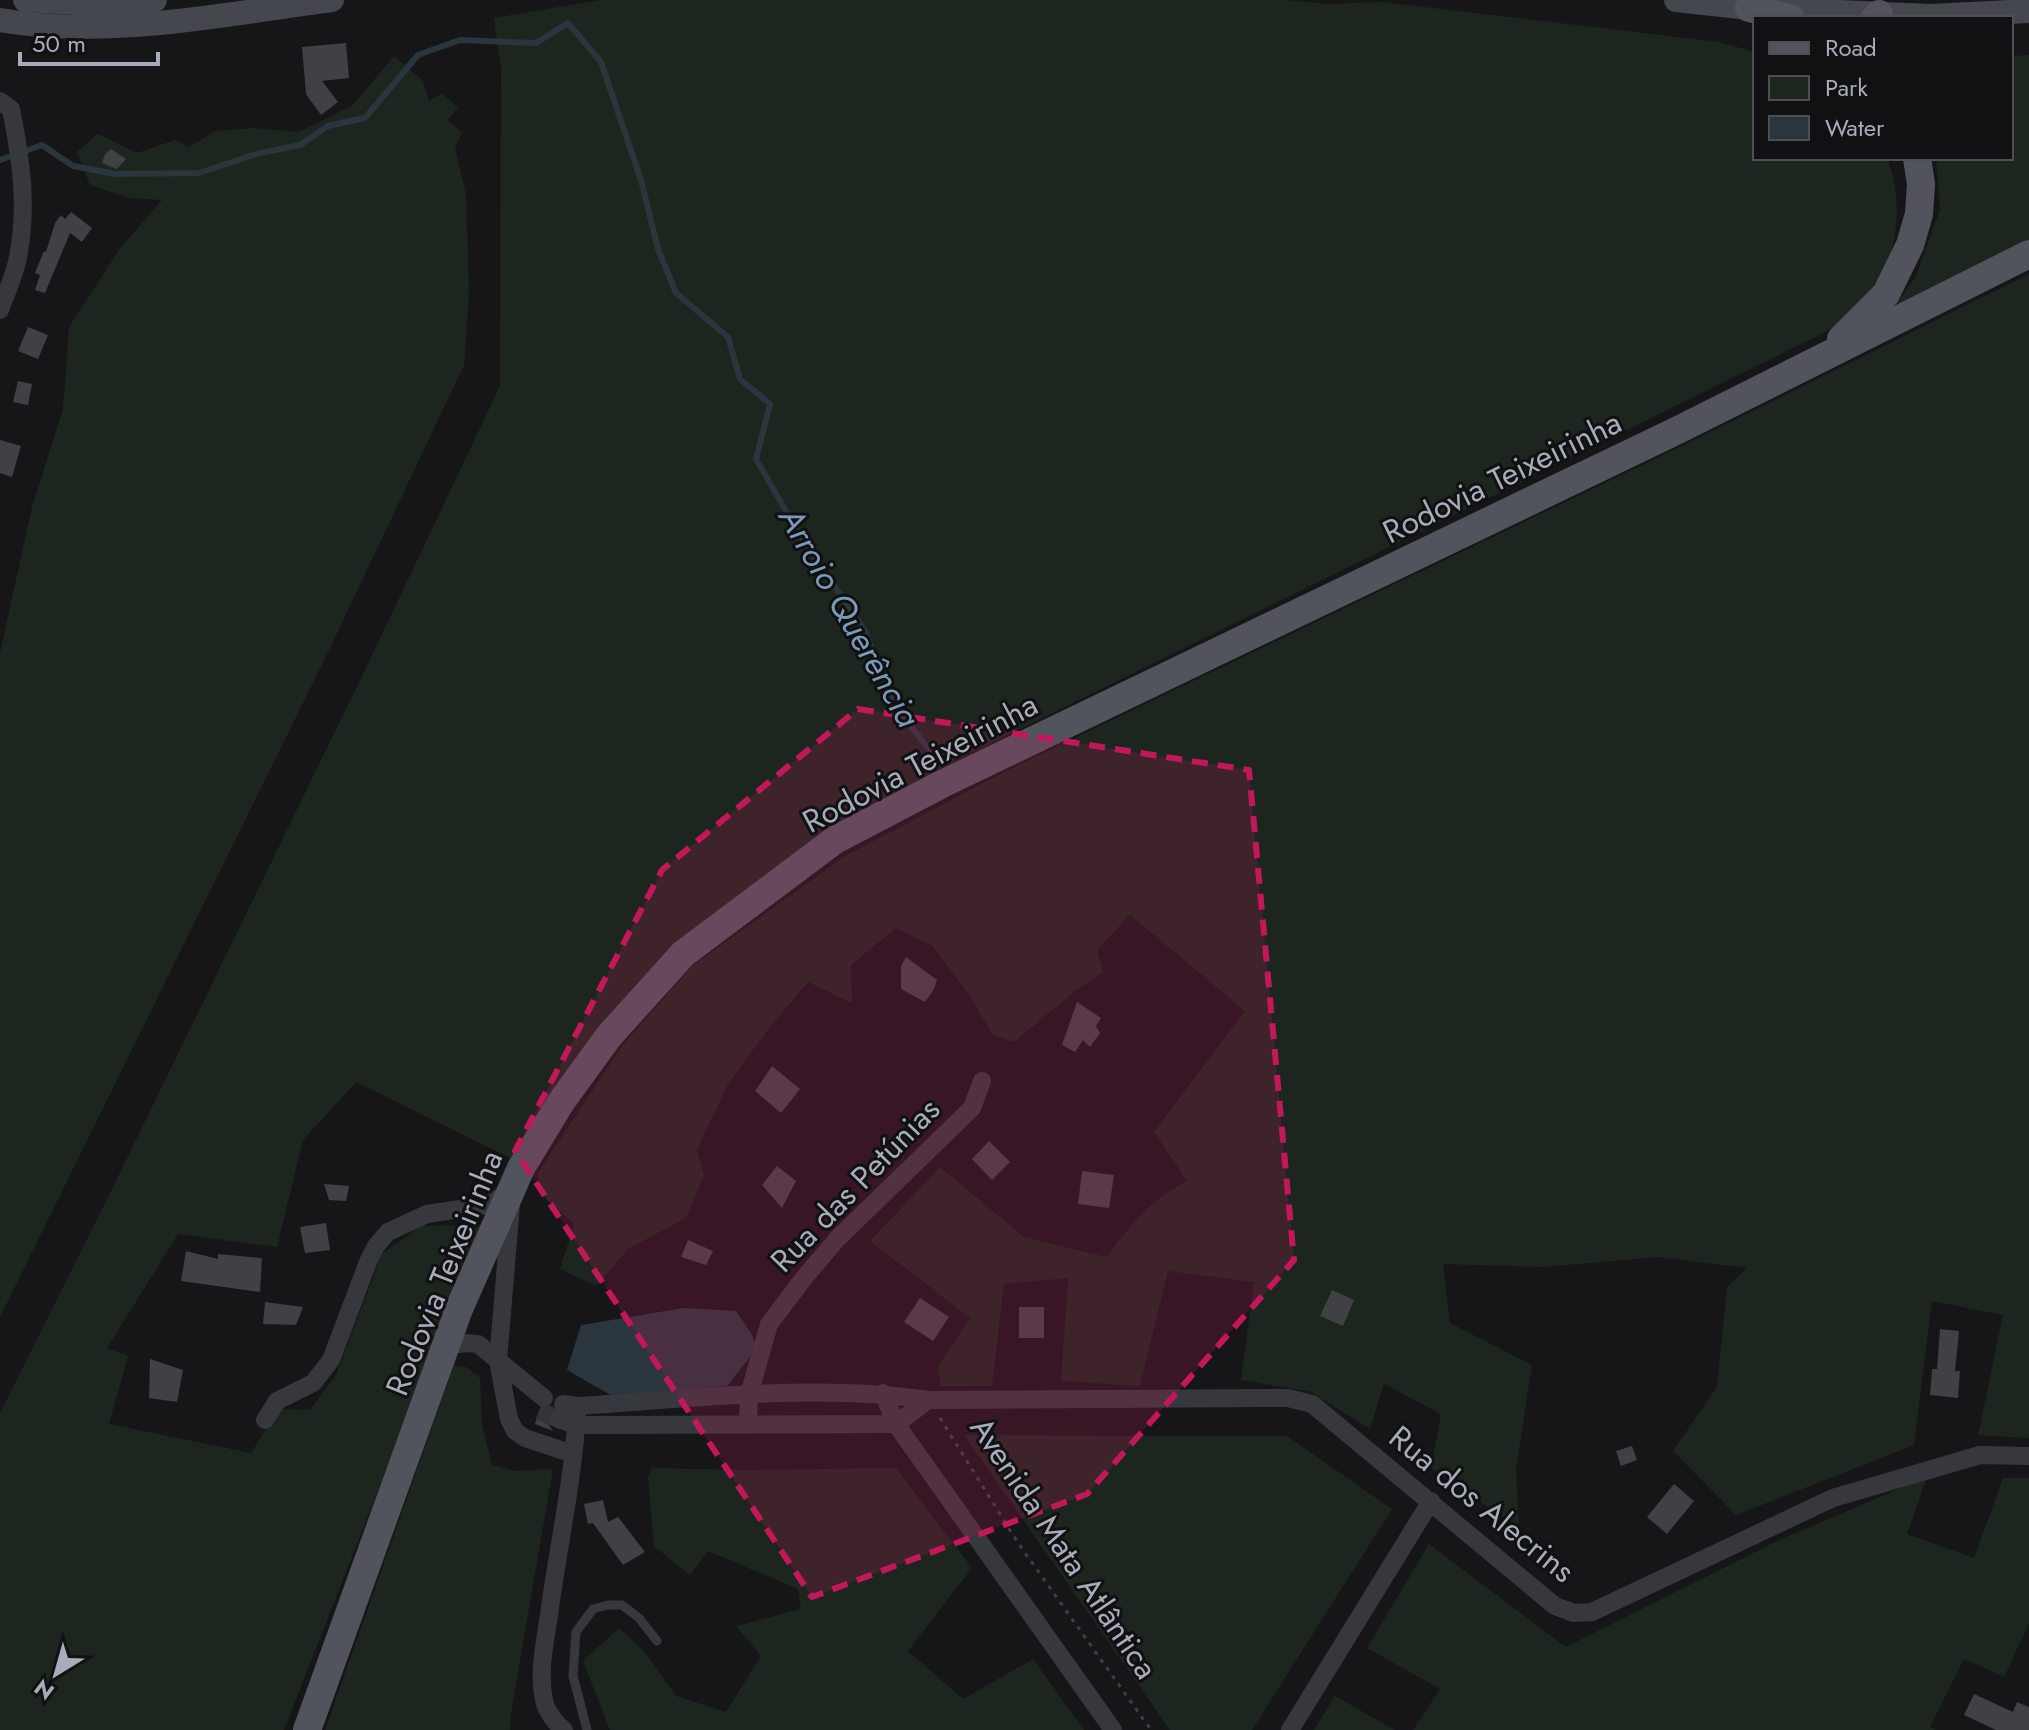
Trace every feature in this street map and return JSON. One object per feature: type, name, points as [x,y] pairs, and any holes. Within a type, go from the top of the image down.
[{"type":"main road","points":[[25,0],[112,5],[155,0]]},
{"type":"main road","points":[[0,20],[31,25],[121,28],[332,0]]},
{"type":"main road","points":[[1676,0],[1877,16],[2029,11]]},
{"type":"main road","points":[[1749,8],[1782,16]]},
{"type":"main road","points":[[1817,362],[1860,323],[1886,294],[1910,245],[1919,214],[1921,184],[1917,160]]},
{"type":"main road","name":"Rodovia Teixeirinha","points":[[307,1730],[459,1309],[511,1190],[561,1102],[609,1036],[683,954],[835,840],[942,784],[1817,362],[2029,254]]},
{"type":"street","points":[[0,101],[11,109],[25,203],[18,259],[0,310]]},
{"type":"street","name":"Rua das Petúnias","points":[[748,1423],[749,1395],[769,1324],[837,1239],[972,1108],[982,1081]]},
{"type":"street","points":[[265,1420],[277,1401],[313,1383],[331,1360],[376,1246],[388,1232],[427,1214],[487,1205],[511,1190]]},
{"type":"street","points":[[511,1190],[498,1360],[509,1419],[515,1431],[525,1438],[573,1454]]},
{"type":"street","points":[[447,1346],[478,1344],[542,1404]]},
{"type":"street","points":[[568,1414],[749,1395],[883,1393]]},
{"type":"street","name":"Rua dos Alecrins","points":[[883,1393],[928,1400],[1288,1398],[1312,1404],[1555,1606],[1574,1613],[1592,1612],[1833,1498],[1980,1455],[2029,1456]]},
{"type":"street","name":"Avenida Mata Atlântica","points":[[883,1393],[896,1424],[1113,1730]]},
{"type":"street","points":[[568,1414],[748,1423],[896,1424],[928,1400]]},
{"type":"street","points":[[560,1728],[544,1704],[541,1672],[556,1563],[569,1500],[573,1454],[568,1414]]},
{"type":"street","points":[[1290,1730],[1431,1501]]},
{"type":"lane","points":[[587,1730],[573,1676],[576,1632],[593,1609],[622,1605],[639,1618],[657,1641]]},
{"type":"path","name":"Avenida Mata Atlântica","points":[[928,1400],[1018,1543],[1151,1730]]},
{"type":"highlighted area","points":[[858,709],[1249,770],[1294,1260],[1087,1494],[812,1597],[515,1151],[662,870]]},
{"type":"green space","points":[[600,0],[1287,0],[1327,4],[1382,2],[1719,42],[1753,51],[1753,160],[1888,160],[1896,198],[1894,241],[1880,282],[1868,299],[1854,314],[1828,331],[943,767],[834,829],[678,942],[596,1030],[512,1159],[356,1082],[303,1140],[277,1247],[178,1234],[107,1348],[128,1356],[109,1424],[251,1453],[279,1409],[310,1410],[336,1375],[382,1254],[421,1226],[482,1225],[284,1730],[0,1730],[0,1413],[364,672],[500,386],[501,68],[494,18]]},
{"type":"green space","points":[[2029,55],[2029,242],[1893,309],[1915,278],[1940,210],[1936,160],[2013,160],[2013,56]]},
{"type":"green space","points":[[394,56],[423,81],[429,101],[442,93],[458,108],[447,120],[462,133],[455,148],[466,194],[469,292],[464,365],[331,646],[0,1317],[0,653],[32,507],[63,409],[69,327],[119,250],[162,200],[128,198],[90,185],[77,152],[98,134],[137,153],[175,140],[189,147],[215,131],[253,128],[299,132],[353,105]]},
{"type":"green space","points":[[2029,274],[2029,1438],[1978,1435],[2003,1315],[1932,1301],[1914,1445],[1736,1515],[1673,1451],[1717,1387],[1727,1287],[1747,1268],[1658,1257],[1543,1267],[1443,1264],[1450,1323],[1532,1365],[1516,1468],[1519,1528],[1431,1468],[1441,1414],[1384,1384],[1370,1429],[1311,1392],[1241,1380],[1254,1282],[1168,1271],[1140,1386],[1061,1381],[1068,1278],[1004,1284],[992,1386],[941,1386],[937,1368],[970,1318],[870,1241],[940,1167],[1024,1237],[1107,1257],[1142,1214],[1187,1181],[1154,1132],[1245,1011],[1130,915],[1097,950],[1103,972],[1014,1042],[993,1035],[969,995],[933,946],[896,928],[851,965],[852,1003],[808,982],[728,1084],[697,1150],[704,1176],[686,1218],[628,1249],[596,1286],[560,1269],[574,1224],[544,1197],[537,1174],[622,1046],[692,966],[847,855],[1008,770],[1688,443]]},
{"type":"green space","points":[[454,1365],[466,1367],[480,1378],[482,1424],[492,1465],[516,1471],[553,1469],[510,1730],[325,1730]]},
{"type":"green space","points":[[964,1435],[1287,1436],[1392,1509],[1252,1730],[1170,1730]]},
{"type":"green space","points":[[652,1468],[896,1468],[972,1568],[908,1651],[963,1699],[1033,1659],[1084,1730],[610,1730],[583,1661],[619,1628],[643,1650],[676,1696],[726,1712],[761,1656],[736,1626],[801,1609],[798,1589],[708,1551],[690,1575],[654,1546],[648,1478]]},
{"type":"green space","points":[[1927,1477],[1907,1534],[1974,1558],[2003,1478],[2029,1478],[2029,1623],[2004,1677],[1964,1659],[1930,1727],[1936,1730],[1413,1730],[1440,1689],[1367,1648],[1429,1544],[1566,1647],[1779,1540]]},
{"type":"green space","points":[[1335,1696],[1395,1730],[1314,1730]]},
{"type":"water","points":[[684,1308],[736,1311],[751,1333],[757,1348],[727,1386],[612,1396],[567,1370],[581,1325]]},
{"type":"building","points":[[346,43],[349,78],[322,81],[338,102],[321,115],[306,94],[302,47]]},
{"type":"building","points":[[111,149],[126,159],[117,169],[102,163]]},
{"type":"building","points":[[71,212],[92,228],[82,242],[70,233],[45,293],[35,290],[40,275],[35,273],[46,252],[55,223],[61,215],[65,219]]},
{"type":"building","points":[[28,327],[48,335],[38,359],[18,351]]},
{"type":"building","points":[[18,381],[32,384],[28,405],[13,402]]},
{"type":"building","points":[[0,440],[21,446],[12,477],[0,473]]},
{"type":"building","points":[[906,957],[937,980],[925,1002],[901,989],[901,966]]},
{"type":"building","points":[[1077,1002],[1101,1018],[1096,1026],[1100,1033],[1090,1047],[1083,1040],[1075,1052],[1062,1045]]},
{"type":"building","points":[[772,1066],[800,1089],[781,1113],[755,1091]]},
{"type":"building","points":[[989,1141],[1010,1162],[992,1180],[972,1159]]},
{"type":"building","points":[[777,1166],[796,1181],[782,1208],[762,1185]]},
{"type":"building","points":[[1082,1171],[1114,1175],[1109,1208],[1078,1204]]},
{"type":"building","points":[[324,1184],[349,1186],[346,1201],[329,1200]]},
{"type":"building","points":[[326,1223],[330,1250],[305,1253],[300,1227]]},
{"type":"building","points":[[688,1240],[713,1251],[706,1265],[681,1257]]},
{"type":"building","points":[[186,1251],[218,1259],[218,1254],[262,1258],[260,1292],[181,1281]]},
{"type":"building","points":[[1332,1290],[1354,1300],[1343,1326],[1320,1316]]},
{"type":"building","points":[[920,1298],[949,1317],[933,1341],[904,1322]]},
{"type":"building","points":[[265,1302],[303,1307],[296,1325],[263,1324]]},
{"type":"building","points":[[1019,1307],[1044,1307],[1044,1338],[1019,1338]]},
{"type":"building","points":[[1940,1329],[1959,1331],[1955,1371],[1960,1371],[1958,1398],[1930,1395],[1932,1369],[1937,1369]]},
{"type":"building","points":[[150,1359],[183,1370],[177,1402],[149,1398]]},
{"type":"building","points":[[552,1407],[546,1421],[553,1431],[535,1424],[540,1409]]},
{"type":"building","points":[[1632,1446],[1637,1460],[1621,1466],[1616,1451]]},
{"type":"building","points":[[1674,1484],[1694,1501],[1667,1534],[1647,1517]]},
{"type":"building","points":[[603,1500],[608,1522],[618,1517],[645,1552],[623,1565],[593,1523],[588,1524],[584,1504]]},
{"type":"building","points":[[1974,1694],[2013,1712],[2017,1702],[2029,1707],[2029,1730],[1996,1730],[1964,1715]]},
{"type":"waterway","name":"Arroio Querência","points":[[0,160],[42,145],[73,166],[115,174],[199,173],[256,154],[300,145],[328,126],[365,118],[418,55],[460,40],[536,43],[568,23],[601,62],[641,180],[658,249],[676,293],[728,337],[740,379],[770,404],[756,459],[801,537],[865,631],[894,705],[932,753]]},
{"type":"tunnel","points":[[539,1411],[558,1419]]}]
